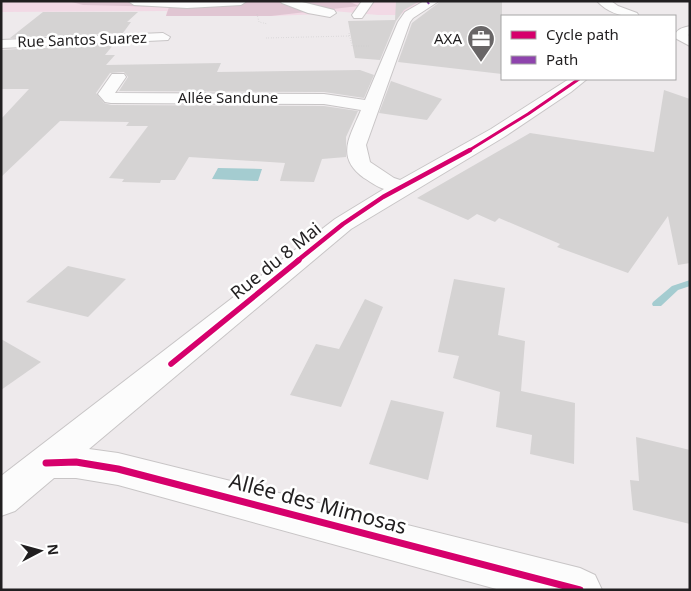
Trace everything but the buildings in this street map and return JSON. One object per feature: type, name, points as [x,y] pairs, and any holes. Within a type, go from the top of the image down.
[{"type":"street","points":[[134,1],[164,4],[241,1]]},
{"type":"street","points":[[286,1],[305,8],[330,13]]},
{"type":"street","points":[[358,15],[368,1]]},
{"type":"street","points":[[402,187],[386,183],[360,165],[356,146],[404,22],[409,15],[433,1]]},
{"type":"street","points":[[603,1],[614,9],[630,15]]},
{"type":"street","name":"Rue Santos Suarez","points":[[1,44],[160,42],[172,23]]},
{"type":"street","name":"Allée Sandune","points":[[118,77],[106,94],[111,98],[324,99],[371,106]]},
{"type":"street","name":"Rue du 8 Mai","points":[[1,499],[344,224],[402,187],[520,119],[578,80]]},
{"type":"street","name":"Allée des Mimosas","points":[[46,463],[76,462],[118,469],[580,590]]},
{"type":"path","points":[[258,9],[256,12],[260,22],[268,24]]},
{"type":"path","points":[[348,29],[352,46],[374,46]]},
{"type":"path","points":[[266,38],[349,36]]},
{"type":"shaded area","points":[[1,1],[426,1],[399,15],[333,11],[324,14],[271,16],[166,16],[167,11],[1,12]]},
{"type":"shaded area","points":[[68,1],[348,1],[359,6],[271,16],[166,16],[169,7],[83,5]]},
{"type":"water","points":[[218,168],[262,169],[258,181],[212,179]]},
{"type":"waterway","points":[[657,304],[675,288],[690,283]]},
{"type":"cycle path","points":[[171,364],[343,224],[383,197],[468,151],[528,114],[578,80]]},
{"type":"cycle path","points":[[46,463],[76,462],[118,469],[580,590]]},
{"type":"place","name":"AXA","points":[[481,63]]}]
